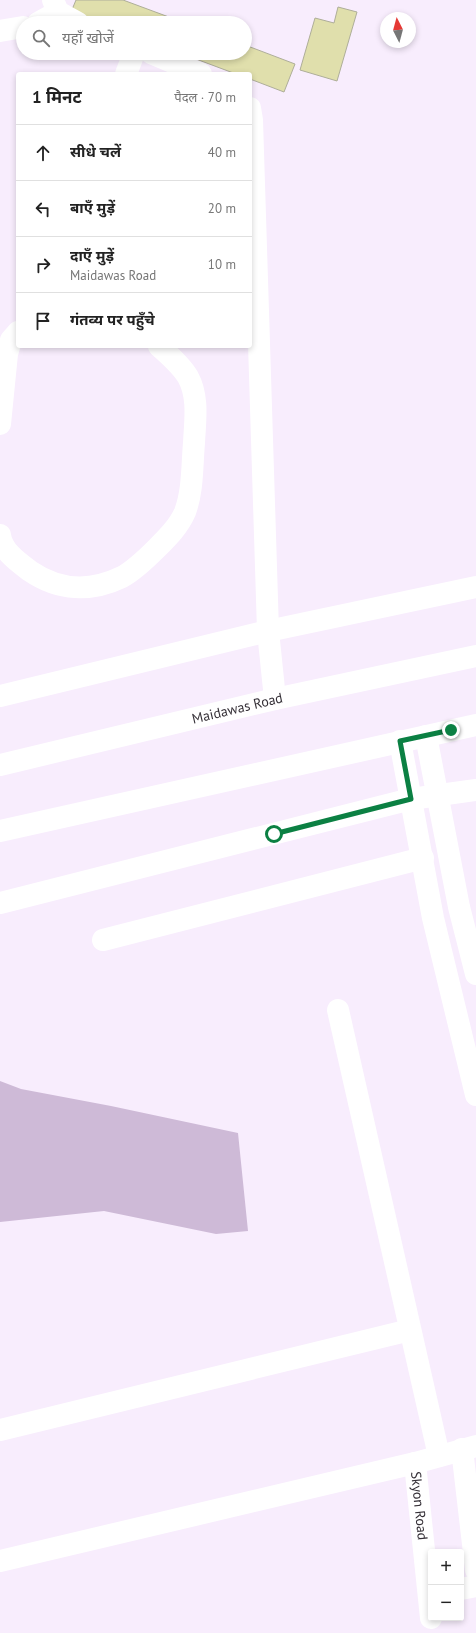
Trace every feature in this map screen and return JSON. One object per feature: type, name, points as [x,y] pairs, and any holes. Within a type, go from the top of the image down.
[{"type":"street","points":[[45,16],[55,6],[69,16]]},
{"type":"street","points":[[0,31],[16,28]]},
{"type":"street","points":[[127,72],[131,60]]},
{"type":"street","points":[[168,60],[196,72]]},
{"type":"street","points":[[252,120],[268,631],[275,699]]},
{"type":"street","points":[[0,424],[7,354],[11,340],[16,334]]},
{"type":"street","points":[[0,535],[7,551],[36,575],[56,585],[74,588],[108,583],[124,576],[146,558],[172,533],[184,512],[190,495],[196,416],[195,395],[188,377],[161,348]]},
{"type":"street","points":[[0,696],[268,631],[476,587]]},
{"type":"street","name":"Maidawas Road","points":[[0,765],[275,699],[476,656]]},
{"type":"street","points":[[0,831],[476,724]]},
{"type":"street","points":[[426,736],[460,907],[476,974]]},
{"type":"street","points":[[400,741],[433,918],[476,1095]]},
{"type":"street","points":[[0,903],[411,799],[476,790]]},
{"type":"street","points":[[103,940],[423,858]]},
{"type":"street","points":[[433,918],[460,907]]},
{"type":"street","points":[[338,1010],[439,1456]]},
{"type":"street","points":[[0,1430],[410,1330]]},
{"type":"street","points":[[0,1561],[415,1463],[469,1448],[476,1570]]},
{"type":"street","name":"Skyon Road","points":[[415,1463],[429,1585]]},
{"type":"street","points":[[464,1588],[476,1586]]},
{"type":"street","name":"Skyon Road","points":[[431,1621],[433,1633]]},
{"type":"shaded area","points":[[0,1081],[21,1089],[111,1106],[238,1133],[248,1231],[216,1234],[104,1211],[0,1222]]},
{"type":"building","points":[[76,0],[123,0],[166,16],[82,16],[71,12]]},
{"type":"building","points":[[338,7],[357,12],[337,81],[300,70],[315,18],[334,23]]},
{"type":"building","points":[[252,48],[295,64],[284,92],[252,80],[252,72],[231,72],[199,60],[252,60]]},
{"type":"route","points":[[274,834],[411,799],[400,741],[451,730]]}]
